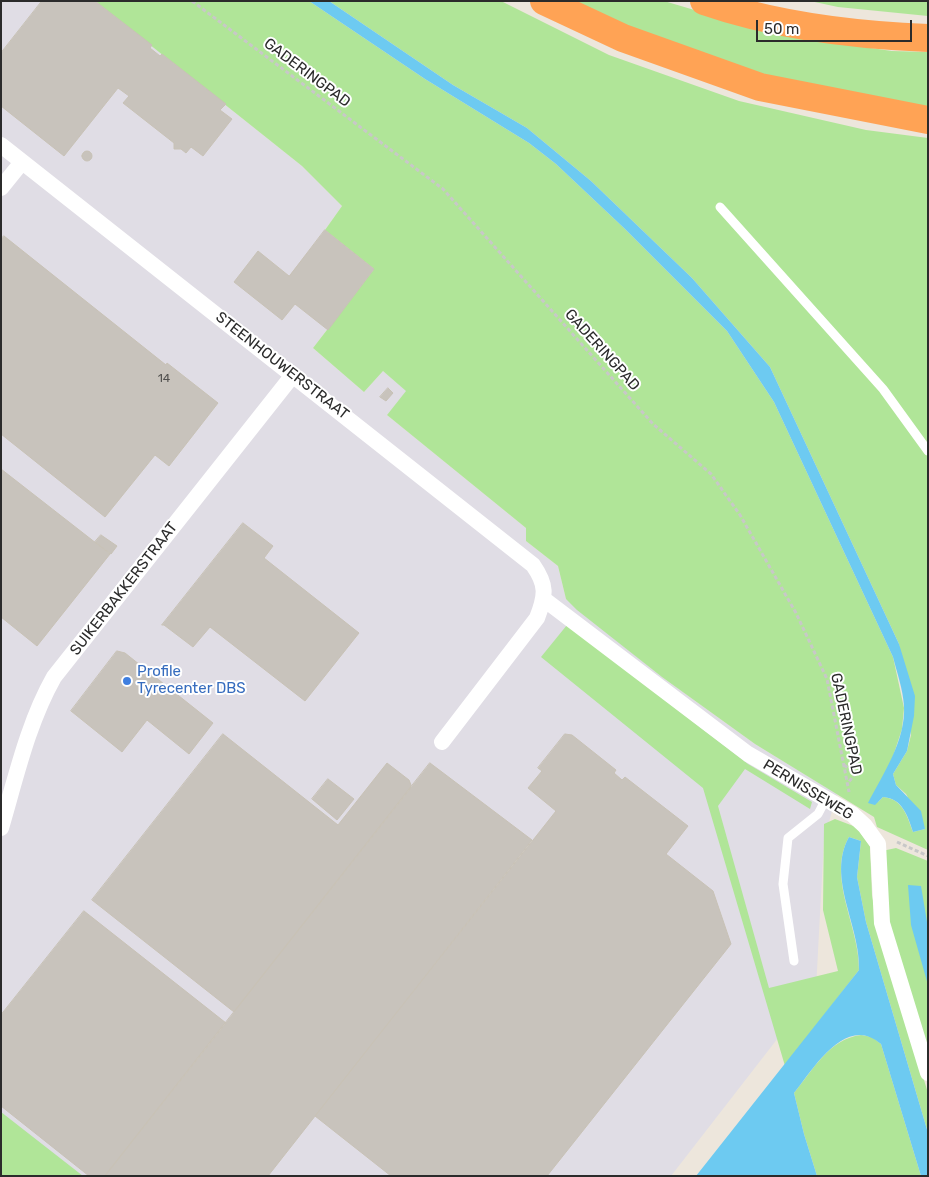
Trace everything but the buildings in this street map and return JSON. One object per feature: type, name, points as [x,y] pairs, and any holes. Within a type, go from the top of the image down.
[{"type":"highway","points":[[544,1],[622,38],[760,87],[928,120]]},
{"type":"highway","points":[[704,1],[723,8],[822,30],[928,38]]},
{"type":"street","name":"STEENHOUWERSTRAAT","points":[[1,145],[533,564],[542,579],[544,600]]},
{"type":"street","points":[[1,188],[22,162]]},
{"type":"street","name":"SUIKERBAKKERSTRAAT","points":[[1,828],[40,702],[54,677],[293,375]]},
{"type":"street","points":[[442,742],[537,618],[544,600]]},
{"type":"street","name":"PERNISSEWEG","points":[[544,600],[748,754],[852,814],[866,826],[878,844]]},
{"type":"street","points":[[878,844],[882,923],[928,1073]]},
{"type":"lane","points":[[720,207],[883,389],[928,451]]},
{"type":"lane","points":[[794,961],[783,884],[788,838],[818,814],[826,800]]},
{"type":"path","name":"GADERINGPAD","points":[[192,1],[443,189],[653,424],[711,474],[740,514],[796,613],[827,679],[848,784],[852,814]]},
{"type":"path","points":[[844,765],[855,774],[848,784]]},
{"type":"path","points":[[878,844],[892,839],[928,856]]},
{"type":"shaded area","points":[[1,1],[95,1],[302,166],[342,206],[325,230],[374,269],[313,348],[364,392],[383,371],[407,391],[387,415],[526,528],[526,541],[558,566],[566,599],[662,677],[755,744],[837,794],[824,839],[816,989],[671,1176],[1,1176]]},
{"type":"green space","points":[[95,1],[309,1],[425,79],[529,143],[556,164],[625,229],[727,331],[774,402],[893,657],[904,708],[902,729],[878,802],[883,797],[890,798],[900,805],[906,814],[913,832],[925,829],[906,794],[896,785],[893,774],[907,751],[911,735],[899,644],[770,367],[692,278],[591,181],[527,128],[453,85],[329,1],[501,1],[609,55],[739,101],[866,130],[928,138],[928,850],[877,827],[874,817],[755,744],[662,677],[577,610],[566,599],[558,566],[526,541],[526,528],[387,415],[406,391],[383,371],[364,392],[313,348],[374,269],[325,230],[342,206],[302,166]]},
{"type":"green space","points":[[562,1],[664,1],[745,25],[821,41],[892,51],[928,52],[928,109],[792,87]]},
{"type":"green space","points":[[810,1],[928,1],[928,16],[838,7]]},
{"type":"green space","points":[[567,625],[748,764],[812,802],[810,809],[745,769],[718,806],[769,988],[838,971],[823,910],[824,824],[835,819],[856,827],[870,846],[872,895],[879,933],[928,1093],[928,1133],[866,922],[857,877],[861,841],[849,837],[843,853],[841,869],[842,885],[855,936],[859,970],[785,1066],[703,788],[541,657]]},
{"type":"green space","points":[[896,848],[928,861],[928,1054],[897,954],[887,911],[882,851]]},
{"type":"green space","points":[[861,1035],[872,1037],[881,1044],[921,1176],[817,1176],[794,1093],[831,1049],[850,1038]]},
{"type":"green space","points":[[1,1112],[83,1176],[1,1176]]},
{"type":"water","points":[[309,1],[329,1],[453,85],[527,128],[591,181],[692,278],[770,367],[899,644],[915,696],[914,716],[907,751],[893,774],[896,785],[921,811],[925,829],[913,832],[900,804],[890,798],[883,797],[875,805],[868,803],[887,769],[904,719],[902,693],[893,657],[774,402],[727,331],[625,229],[556,164],[529,143],[425,79]]},
{"type":"water","points":[[849,837],[861,841],[857,877],[866,922],[928,1133],[928,1176],[921,1176],[881,1044],[868,1036],[855,1035],[831,1048],[794,1093],[817,1176],[696,1176],[859,970],[855,936],[846,902],[841,869],[843,853]]},
{"type":"water","points":[[908,885],[921,886],[928,928],[928,985],[911,925]]},
{"type":"place","name":"Profile Tyrecenter DBS","points":[[127,681]]}]
